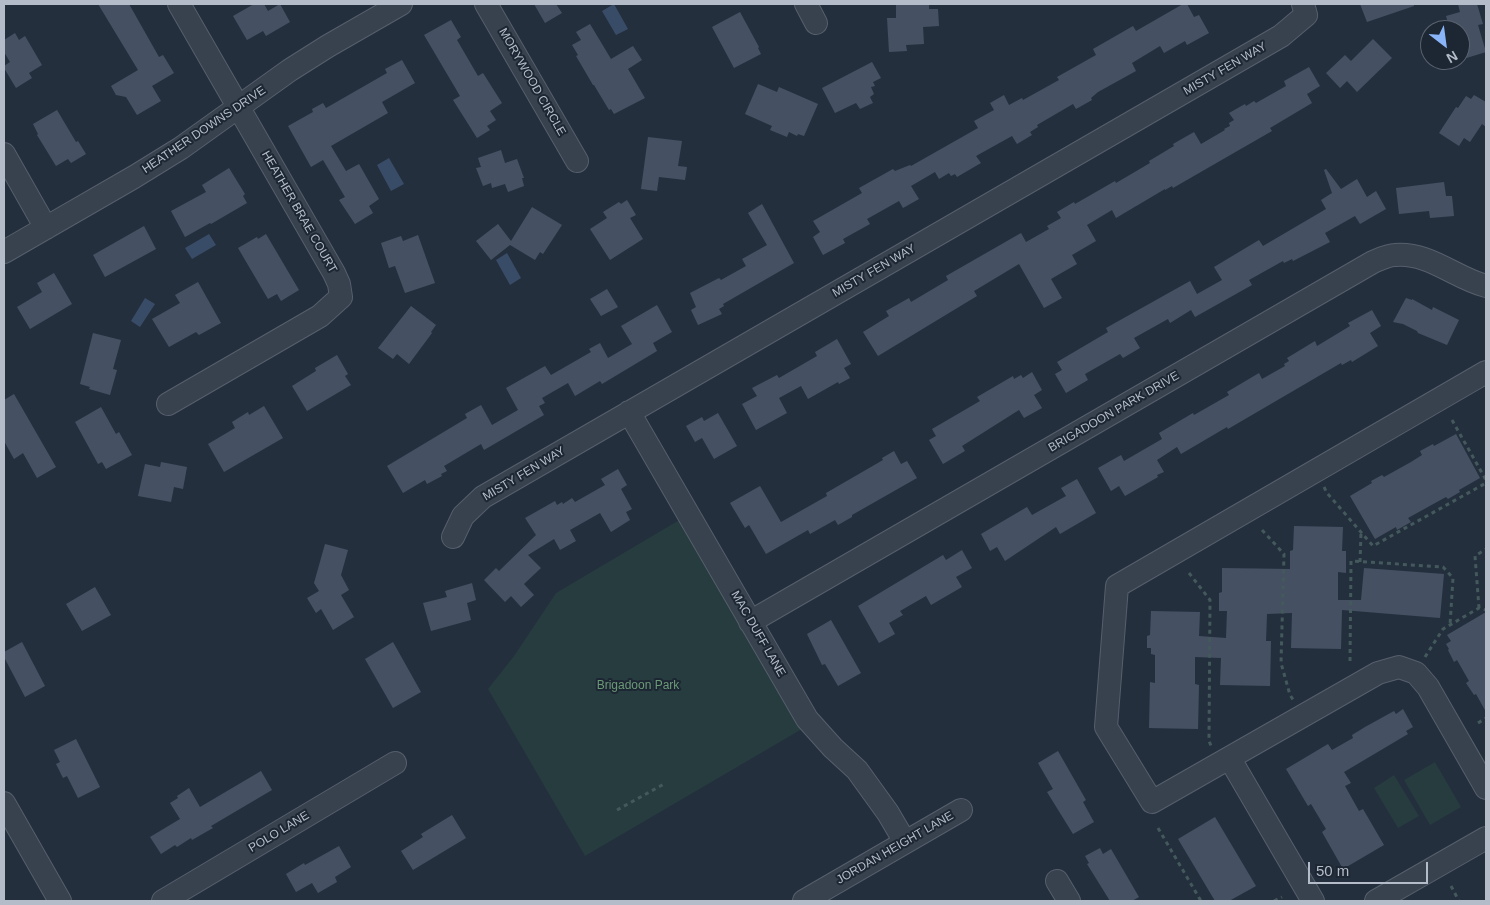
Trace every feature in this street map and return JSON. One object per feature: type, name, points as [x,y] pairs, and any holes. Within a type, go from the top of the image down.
[{"type":"street","points":[[179,4],[239,108]]},
{"type":"street","name":"HEATHER DOWNS DRIVE","points":[[4,252],[173,153],[290,70],[401,4]]},
{"type":"street","name":"MORYWOOD CIRCLE","points":[[486,4],[577,161]]},
{"type":"street","name":"MISTY FEN WAY","points":[[453,537],[464,516],[483,497],[1273,41],[1281,36],[1304,9]]},
{"type":"street","name":"HEATHER BRAE COURT","points":[[168,404],[320,316],[341,297],[339,284],[334,273],[239,108]]},
{"type":"street","points":[[4,154],[46,228]]},
{"type":"street","name":"BRIGADOON PARK DRIVE","points":[[750,622],[1373,262],[1393,255],[1410,255],[1427,260],[1486,286]]},
{"type":"street","points":[[1486,372],[1117,586],[1106,727],[1152,802],[1378,673],[1400,667],[1416,673],[1428,688],[1486,788]]},
{"type":"street","name":"MAC DUFF LANE","points":[[629,412],[807,719],[833,748],[857,770],[888,813],[905,842]]},
{"type":"street","points":[[1230,758],[1313,901]]},
{"type":"street","name":"POLO LANE","points":[[163,901],[395,763]]},
{"type":"street","points":[[4,803],[60,901]]},
{"type":"street","name":"JORDAN HEIGHT LANE","points":[[804,901],[961,810]]},
{"type":"street","points":[[1376,901],[1486,838]]},
{"type":"street","points":[[1057,881],[1069,901]]},
{"type":"path","points":[[1327,493],[1373,546],[1486,482],[1452,420]]},
{"type":"path","points":[[1262,530],[1284,554],[1281,663],[1290,695]]},
{"type":"path","points":[[1360,562],[1361,532]]},
{"type":"path","points":[[1479,608],[1475,556],[1486,549]]},
{"type":"path","points":[[1350,661],[1351,561],[1443,567],[1453,578],[1450,625]]},
{"type":"path","points":[[1188,572],[1210,600],[1208,742]]},
{"type":"path","points":[[1431,648],[1443,629],[1479,608],[1486,610]]},
{"type":"path","points":[[1478,723],[1486,718]]},
{"type":"path","points":[[617,810],[664,784]]},
{"type":"path","points":[[1158,828],[1201,901]]},
{"type":"path","points":[[1451,886],[1459,901]]},
{"type":"path","points":[[1274,901],[1282,896]]},
{"type":"green space","name":"Brigadoon Park","points":[[681,519],[802,729],[585,856],[488,689],[514,656],[556,593]]},
{"type":"green space","points":[[1435,762],[1461,807],[1430,825],[1404,780]]},
{"type":"green space","points":[[1394,775],[1419,816],[1398,828],[1374,788]]},
{"type":"water","points":[[614,4],[628,29],[616,35],[602,11]]},
{"type":"water","points":[[389,158],[404,184],[391,191],[377,165]]},
{"type":"water","points":[[209,234],[216,245],[192,259],[185,248]]},
{"type":"water","points":[[507,253],[521,278],[510,285],[496,260]]},
{"type":"water","points":[[145,298],[155,304],[140,327],[131,321]]},
{"type":"building","points":[[98,4],[129,4],[159,57],[163,55],[174,73],[152,86],[161,101],[137,115],[126,97],[116,95],[111,86],[138,70]]},
{"type":"building","points":[[254,4],[264,4],[268,11],[280,4],[290,22],[266,36],[263,31],[247,40],[233,16]]},
{"type":"building","points":[[534,4],[556,4],[562,13],[545,23]]},
{"type":"building","points":[[929,4],[929,9],[938,9],[939,26],[923,27],[924,44],[906,45],[907,51],[889,52],[887,18],[896,18],[896,5]]},
{"type":"building","points":[[1183,4],[1187,4],[1194,17],[1199,15],[1209,33],[1187,45],[1185,41],[1164,53],[1160,46],[1132,63],[1136,71],[1098,92],[1091,98],[1092,100],[1076,109],[1073,104],[1037,125],[1038,127],[1030,132],[1032,135],[1017,144],[1012,136],[976,156],[981,163],[957,177],[955,174],[951,176],[949,173],[939,179],[935,172],[911,186],[919,199],[903,208],[899,201],[867,219],[870,224],[843,239],[845,243],[823,255],[813,237],[820,232],[813,221],[862,193],[859,188],[893,169],[895,171],[911,166],[978,128],[974,121],[994,110],[990,103],[1004,95],[1009,105],[1022,98],[1023,100],[1059,80],[1057,77],[1096,55],[1093,49],[1133,26],[1136,31]]},
{"type":"building","points":[[1360,4],[1414,4],[1414,6],[1367,22]]},
{"type":"building","points":[[1458,4],[1477,4],[1483,24],[1478,25],[1486,52],[1470,57],[1470,20],[1447,20],[1446,16],[1460,12]]},
{"type":"building","points":[[740,12],[761,54],[734,68],[712,27]]},
{"type":"building","points":[[451,20],[461,37],[457,40],[478,76],[483,73],[502,103],[490,111],[496,120],[487,126],[490,130],[477,138],[453,100],[460,96],[424,35]]},
{"type":"building","points":[[590,24],[611,59],[633,46],[642,60],[628,69],[645,98],[614,114],[611,109],[609,110],[593,85],[576,56],[578,55],[572,45],[581,40],[576,32]]},
{"type":"building","points":[[15,33],[19,40],[25,36],[42,65],[29,73],[32,78],[16,88],[4,68],[10,62],[4,52],[4,40]]},
{"type":"building","points":[[1373,39],[1392,58],[1357,92],[1347,81],[1340,88],[1326,73],[1345,55],[1351,61]]},
{"type":"building","points":[[402,60],[415,83],[382,102],[388,113],[331,146],[346,171],[359,164],[379,199],[369,206],[373,213],[355,224],[339,200],[345,197],[323,160],[311,167],[288,126],[313,112],[312,109],[323,103],[326,108],[387,73],[385,69]]},
{"type":"building","points":[[872,62],[881,78],[873,82],[875,86],[871,87],[874,94],[870,97],[873,103],[860,109],[856,103],[835,113],[822,88]]},
{"type":"building","points":[[1309,67],[1320,86],[1307,94],[1312,103],[1270,128],[1272,131],[1173,188],[1172,186],[1165,189],[1116,218],[1112,210],[1087,225],[1096,241],[1072,255],[1077,264],[1051,279],[1062,298],[1044,308],[1019,264],[974,291],[977,296],[878,356],[863,332],[889,316],[886,311],[909,298],[911,302],[948,280],[946,276],[1021,233],[1026,242],[1049,229],[1047,226],[1061,218],[1057,212],[1115,181],[1116,183],[1150,163],[1149,161],[1174,146],[1173,144],[1194,132],[1201,144],[1230,126],[1229,123],[1234,120],[1229,113],[1245,104],[1246,106],[1254,101],[1256,103],[1286,86],[1284,81]]},
{"type":"building","points":[[758,84],[777,92],[779,87],[818,104],[804,136],[798,134],[797,136],[789,132],[787,137],[770,130],[772,126],[745,114]]},
{"type":"building","points":[[1474,95],[1486,102],[1486,127],[1482,124],[1470,142],[1464,138],[1459,146],[1439,133],[1456,107],[1458,108],[1466,96],[1471,99]]},
{"type":"building","points":[[57,110],[76,142],[78,141],[86,154],[71,163],[68,159],[56,166],[37,135],[33,124]]},
{"type":"building","points":[[648,137],[682,141],[678,166],[687,167],[685,180],[659,177],[657,191],[641,189]]},
{"type":"building","points":[[501,150],[505,163],[517,159],[524,178],[522,178],[524,186],[508,192],[505,184],[492,188],[491,183],[483,186],[476,168],[481,167],[478,158]]},
{"type":"building","points":[[229,168],[245,194],[243,196],[247,203],[185,237],[171,211],[206,192],[202,185]]},
{"type":"building","points":[[1326,169],[1341,189],[1357,179],[1367,197],[1376,191],[1386,209],[1360,224],[1355,216],[1325,233],[1330,242],[1293,261],[1292,259],[1284,263],[1283,261],[1249,280],[1252,285],[1195,317],[1191,310],[1170,323],[1168,319],[1134,338],[1140,348],[1123,358],[1120,354],[1085,374],[1088,380],[1066,393],[1055,374],[1062,370],[1057,362],[1108,332],[1106,328],[1190,281],[1197,294],[1222,280],[1214,267],[1259,240],[1263,246],[1326,209],[1321,200],[1332,193],[1324,170]]},
{"type":"building","points":[[1444,182],[1446,196],[1452,196],[1454,216],[1430,218],[1429,211],[1399,214],[1396,188]]},
{"type":"building","points":[[627,200],[636,215],[630,218],[643,239],[610,260],[590,229],[607,218],[603,212],[619,202],[621,204]]},
{"type":"building","points":[[762,204],[794,263],[723,304],[724,306],[719,309],[722,314],[698,325],[691,310],[696,307],[690,293],[719,278],[721,280],[746,266],[742,259],[767,245],[748,213]]},
{"type":"building","points":[[532,207],[562,225],[543,254],[540,252],[535,260],[510,245],[491,260],[476,241],[498,224],[511,241]]},
{"type":"building","points":[[144,226],[156,249],[105,277],[93,255]]},
{"type":"building","points":[[266,234],[299,290],[281,301],[277,294],[268,299],[238,248]]},
{"type":"building","points":[[418,235],[435,283],[405,293],[395,266],[389,268],[381,243],[401,236],[403,241]]},
{"type":"building","points":[[54,273],[72,304],[30,329],[17,307],[42,292],[37,283]]},
{"type":"building","points":[[198,282],[221,323],[199,335],[196,332],[169,347],[152,319],[180,303],[175,295]]},
{"type":"building","points":[[607,289],[618,307],[601,316],[590,299]]},
{"type":"building","points":[[1406,298],[1412,299],[1432,310],[1433,307],[1459,320],[1447,345],[1418,333],[1403,324],[1393,322]]},
{"type":"building","points":[[657,305],[672,332],[653,343],[657,351],[602,384],[600,381],[575,396],[568,383],[542,398],[545,403],[539,406],[544,415],[484,450],[481,444],[444,466],[447,471],[441,474],[442,476],[427,484],[425,480],[403,493],[387,466],[467,418],[465,414],[481,405],[492,425],[518,410],[506,388],[545,366],[551,375],[591,352],[589,349],[600,343],[608,358],[632,344],[621,326]]},
{"type":"building","points":[[411,306],[436,325],[409,364],[397,354],[393,359],[378,348]]},
{"type":"building","points":[[1372,310],[1381,326],[1370,333],[1378,346],[1352,362],[1351,360],[1342,365],[1341,363],[1228,429],[1227,427],[1181,454],[1177,447],[1157,460],[1164,472],[1125,496],[1119,486],[1111,491],[1098,468],[1121,455],[1124,461],[1162,439],[1159,433],[1229,395],[1227,392],[1259,373],[1262,379],[1285,366],[1284,364],[1289,361],[1287,358],[1315,341],[1317,346],[1350,326],[1348,323]]},
{"type":"building","points":[[93,333],[121,340],[113,369],[117,370],[110,395],[89,389],[90,387],[80,384]]},
{"type":"building","points":[[837,339],[851,364],[844,368],[850,378],[839,384],[838,382],[808,399],[801,386],[779,398],[787,413],[756,430],[742,404],[757,396],[752,388],[777,375],[779,378],[817,356],[815,352]]},
{"type":"building","points":[[337,355],[348,374],[345,376],[351,385],[307,411],[292,386],[316,371],[315,368]]},
{"type":"building","points":[[1032,372],[1042,390],[1034,395],[1042,408],[1024,418],[1019,410],[962,446],[965,451],[943,464],[929,440],[936,436],[932,429],[980,401],[977,397],[1013,376],[1014,379],[1021,375],[1023,378]]},
{"type":"building","points":[[14,394],[56,467],[37,478],[23,453],[14,459],[4,441],[4,400]]},
{"type":"building","points":[[264,406],[283,438],[224,472],[208,444],[235,428],[232,422],[248,412],[249,415]]},
{"type":"building","points":[[101,407],[116,434],[119,432],[132,455],[106,469],[102,462],[98,464],[75,422]]},
{"type":"building","points":[[718,413],[737,446],[714,459],[702,438],[695,442],[686,426],[702,417],[704,421]]},
{"type":"building","points":[[1456,434],[1480,478],[1448,499],[1446,497],[1408,518],[1411,522],[1397,530],[1396,527],[1375,539],[1350,496],[1372,483],[1371,481],[1382,475],[1384,477],[1422,455],[1420,451]]},
{"type":"building","points":[[894,451],[901,464],[907,461],[917,478],[838,525],[835,520],[810,534],[808,530],[766,554],[749,525],[745,528],[730,503],[760,486],[781,522],[827,496],[826,493],[883,460],[882,458]]},
{"type":"building","points":[[161,462],[187,467],[183,489],[174,487],[171,502],[138,496],[145,464],[160,467]]},
{"type":"building","points":[[618,469],[627,485],[621,489],[632,509],[626,512],[630,520],[611,532],[600,513],[570,530],[576,541],[560,550],[554,539],[528,555],[541,568],[524,584],[534,595],[521,607],[511,596],[505,602],[484,580],[496,568],[499,571],[536,535],[525,518],[555,501],[557,505],[562,502],[563,504],[572,498],[575,502],[605,485],[601,479]]},
{"type":"building","points":[[1077,479],[1096,513],[1060,534],[1056,527],[1005,561],[997,547],[990,551],[981,534],[1027,507],[1032,515],[1066,496],[1061,488]]},
{"type":"building","points":[[1294,526],[1343,527],[1342,551],[1346,551],[1346,573],[1338,572],[1338,600],[1361,600],[1364,568],[1444,574],[1440,618],[1342,610],[1341,649],[1291,648],[1292,613],[1267,614],[1266,641],[1271,641],[1270,686],[1220,685],[1221,658],[1195,657],[1195,684],[1199,685],[1198,729],[1149,728],[1150,682],[1155,683],[1155,655],[1151,654],[1151,648],[1147,648],[1147,636],[1150,635],[1151,611],[1200,612],[1199,636],[1226,638],[1227,611],[1219,611],[1219,593],[1222,592],[1222,568],[1290,569],[1290,551],[1293,550]]},
{"type":"building","points":[[325,544],[348,550],[341,575],[349,590],[341,595],[354,617],[333,630],[321,609],[316,613],[307,598],[319,591],[314,583]]},
{"type":"building","points":[[962,550],[972,568],[956,577],[962,587],[931,605],[926,596],[900,611],[903,615],[889,623],[895,634],[879,643],[858,606],[943,555],[946,560]]},
{"type":"building","points":[[472,583],[476,600],[467,603],[471,620],[431,631],[423,603],[447,597],[445,591]]},
{"type":"building","points":[[95,587],[111,615],[82,631],[66,604]]},
{"type":"building","points":[[1486,612],[1486,712],[1476,694],[1474,695],[1466,683],[1469,681],[1457,660],[1454,662],[1446,644],[1451,641],[1447,635]]},
{"type":"building","points":[[831,620],[861,673],[838,686],[825,664],[822,665],[807,634]]},
{"type":"building","points":[[22,642],[45,686],[25,697],[4,657],[4,652]]},
{"type":"building","points":[[393,642],[421,692],[393,708],[365,659]]},
{"type":"building","points":[[1403,709],[1413,727],[1406,731],[1408,734],[1344,772],[1351,783],[1345,786],[1359,811],[1363,809],[1384,845],[1343,869],[1322,832],[1326,829],[1311,804],[1308,806],[1286,769],[1328,744],[1332,750],[1353,738],[1352,735],[1365,727],[1394,711],[1396,714]]},
{"type":"building","points":[[76,739],[100,787],[78,798],[67,776],[63,778],[56,764],[60,762],[54,750]]},
{"type":"building","points":[[1058,751],[1086,800],[1083,802],[1094,822],[1073,834],[1047,792],[1053,789],[1038,763]]},
{"type":"building","points":[[261,771],[272,790],[211,826],[213,828],[177,847],[175,845],[161,854],[150,837],[180,819],[170,803],[178,798],[177,796],[189,788],[200,807]]},
{"type":"building","points":[[452,815],[466,838],[413,870],[401,851],[423,837],[421,834]]},
{"type":"building","points":[[1215,817],[1256,886],[1229,901],[1215,901],[1178,839]]},
{"type":"building","points":[[339,846],[351,867],[335,877],[337,882],[318,893],[312,883],[296,892],[286,874]]},
{"type":"building","points":[[1100,848],[1103,854],[1111,849],[1139,897],[1132,901],[1110,901],[1087,864],[1089,863],[1085,856]]}]
